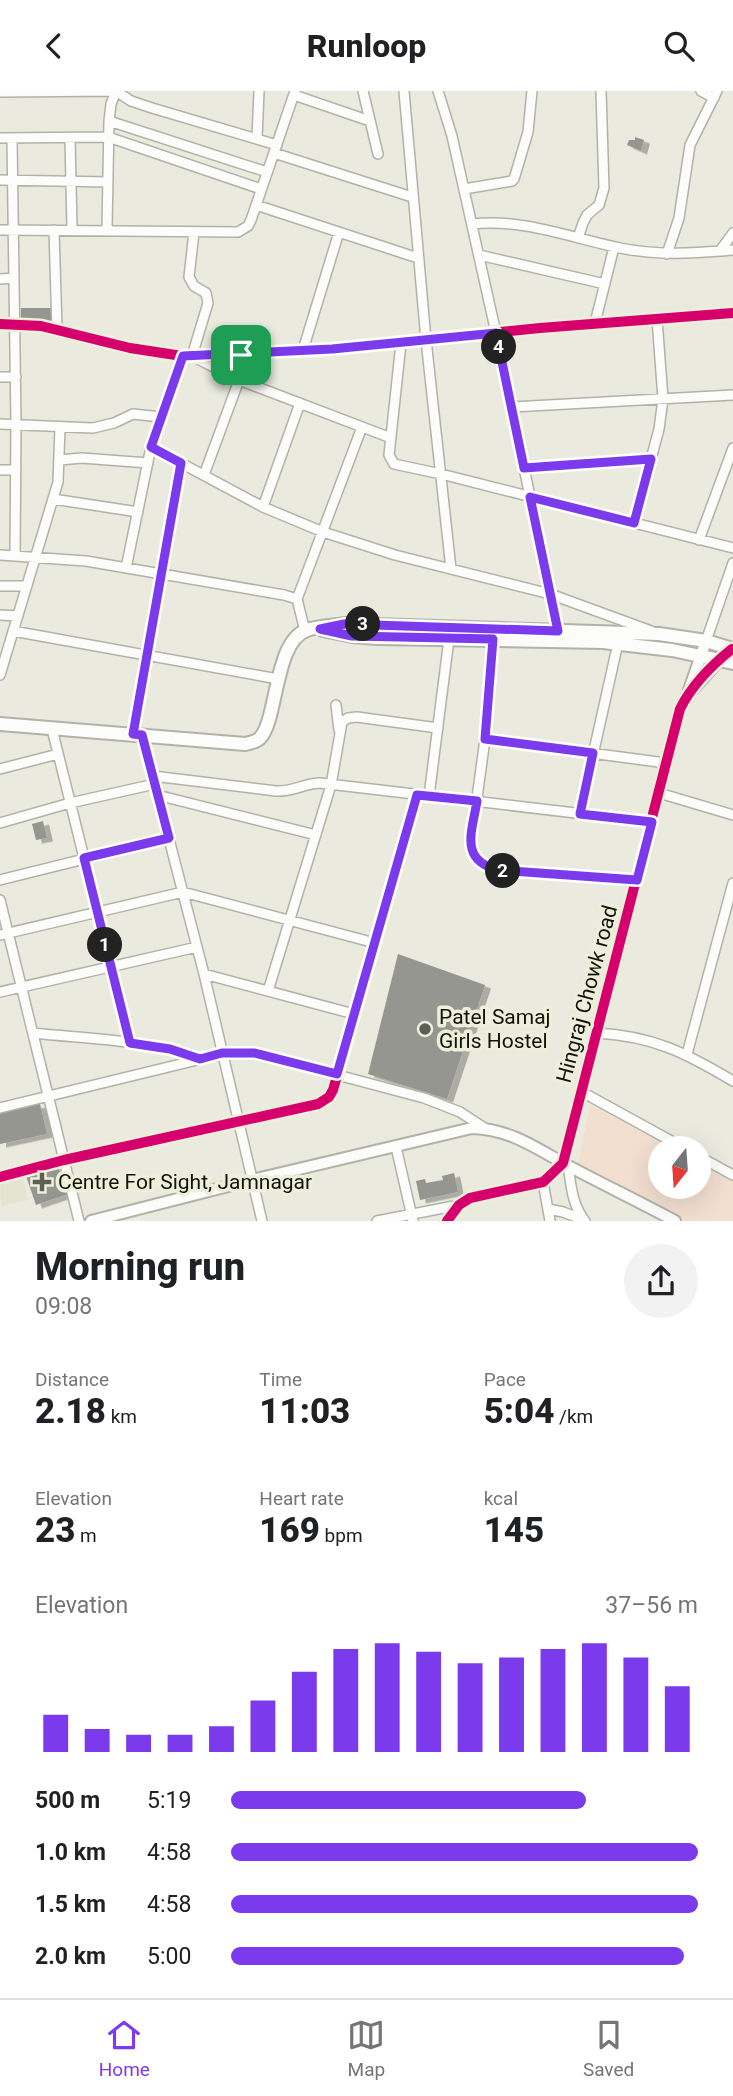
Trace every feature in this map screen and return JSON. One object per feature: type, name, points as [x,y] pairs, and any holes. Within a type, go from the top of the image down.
[{"type":"main road","points":[[0,724],[245,744],[254,742],[265,731],[278,679],[287,652],[295,639],[305,631],[344,624],[659,634],[706,641],[733,649]]},
{"type":"main road","points":[[320,629],[352,636],[618,643],[733,663]]},
{"type":"street","points":[[107,229],[109,121],[116,91]]},
{"type":"street","points":[[0,92],[116,91],[131,101],[257,139],[275,149],[412,197]]},
{"type":"street","points":[[257,139],[259,91]]},
{"type":"street","points":[[363,91],[378,154]]},
{"type":"street","points":[[404,91],[426,340],[451,569]]},
{"type":"street","points":[[438,91],[452,136],[479,255],[558,631]]},
{"type":"street","points":[[464,189],[514,179],[528,132],[532,91]]},
{"type":"street","points":[[578,238],[587,215],[598,205],[604,188],[601,91]]},
{"type":"street","points":[[667,254],[679,218],[690,145],[716,94],[701,91]]},
{"type":"street","points":[[0,230],[238,232],[248,226],[295,93],[370,121]]},
{"type":"street","points":[[109,121],[267,172]]},
{"type":"street","points":[[0,138],[108,137],[261,189]]},
{"type":"street","points":[[12,138],[16,377],[15,555]]},
{"type":"street","points":[[70,138],[72,229]]},
{"type":"street","points":[[0,180],[108,182]]},
{"type":"street","points":[[256,205],[418,258]]},
{"type":"street","points":[[472,224],[499,223],[533,228],[614,247],[667,254],[733,250]]},
{"type":"street","points":[[54,230],[57,329]]},
{"type":"street","points":[[126,568],[151,447],[160,417],[208,303],[206,293],[194,286],[189,277],[194,232]]},
{"type":"street","points":[[303,350],[340,232]]},
{"type":"street","points":[[720,251],[733,233]]},
{"type":"street","points":[[595,323],[614,247]]},
{"type":"street","points":[[479,255],[605,284]]},
{"type":"street","points":[[0,279],[14,278]]},
{"type":"street","points":[[0,324],[57,329],[130,348],[187,356],[401,343],[595,323],[733,313]]},
{"type":"street","points":[[634,523],[659,429],[663,399],[657,319]]},
{"type":"street","points":[[401,343],[389,455],[394,464],[733,548]]},
{"type":"street","points":[[187,356],[239,380],[391,438]]},
{"type":"street","points":[[0,377],[16,377]]},
{"type":"street","points":[[204,475],[239,380]]},
{"type":"street","points":[[512,407],[733,395]]},
{"type":"street","points":[[263,507],[300,404]]},
{"type":"street","points":[[0,424],[104,427],[133,414],[160,417]]},
{"type":"street","points":[[0,675],[58,482],[60,427]]},
{"type":"street","points":[[305,631],[297,599],[362,427]]},
{"type":"street","points":[[151,447],[263,507],[323,532],[395,555],[550,594],[659,634]]},
{"type":"street","points":[[699,540],[733,448]]},
{"type":"street","points":[[59,460],[82,458],[148,463]]},
{"type":"street","points":[[524,468],[651,459]]},
{"type":"street","points":[[181,463],[145,655],[138,734],[154,780],[204,974],[262,1221]]},
{"type":"street","points":[[0,470],[16,470]]},
{"type":"street","points":[[53,499],[138,512]]},
{"type":"street","points":[[0,555],[86,561],[297,599]]},
{"type":"street","points":[[687,696],[733,562]]},
{"type":"street","points":[[0,586],[27,586]]},
{"type":"street","points":[[0,615],[18,615]]},
{"type":"street","points":[[13,631],[278,679]]},
{"type":"street","points":[[429,796],[449,639]]},
{"type":"street","points":[[493,639],[485,739],[471,842],[476,860],[498,870],[637,880]]},
{"type":"street","points":[[580,814],[618,643]]},
{"type":"street","name":"Hingraj Chowk road","points":[[566,1164],[680,709],[687,696],[718,660],[733,649]]},
{"type":"street","points":[[335,705],[339,730]]},
{"type":"street","points":[[268,991],[331,785],[342,722],[357,717],[438,727]]},
{"type":"street","points":[[52,729],[130,1043]]},
{"type":"street","points":[[485,739],[666,763]]},
{"type":"street","points":[[0,769],[58,754]]},
{"type":"street","points":[[0,823],[154,780],[276,791],[293,791],[314,783],[652,822]]},
{"type":"street","points":[[659,793],[733,815]]},
{"type":"street","points":[[157,795],[316,835]]},
{"type":"street","points":[[0,1177],[238,1120],[318,1104],[329,1097],[417,795]]},
{"type":"street","points":[[0,880],[169,838]]},
{"type":"street","points":[[687,1054],[733,883]]},
{"type":"street","points":[[4,934],[183,892],[374,943]]},
{"type":"street","points":[[0,900],[4,934],[21,987],[79,1221]]},
{"type":"street","points":[[0,992],[197,947]]},
{"type":"street","points":[[204,974],[354,1014]]},
{"type":"street","points":[[33,1033],[170,1049],[200,1059]]},
{"type":"street","points":[[597,1033],[651,1040],[687,1054],[733,1081]]},
{"type":"street","points":[[0,1108],[222,1053],[255,1053],[424,1098],[460,1112],[486,1129]]},
{"type":"street","points":[[582,1092],[662,1136]]},
{"type":"street","points":[[91,1221],[472,1128],[486,1129],[528,1142],[675,1221]]},
{"type":"street","points":[[396,1147],[412,1217]]},
{"type":"street","points":[[711,1163],[733,1175]]},
{"type":"street","points":[[377,1221],[412,1217],[459,1205],[470,1198],[544,1182],[566,1164]]},
{"type":"street","points":[[566,1164],[573,1196],[584,1221]]},
{"type":"street","points":[[544,1182],[550,1221]]},
{"type":"street","points":[[447,1221],[459,1205]]},
{"type":"street","points":[[548,1209],[584,1221]]},
{"type":"shaded area","points":[[590,1105],[650,1136],[648,1199],[711,1199],[711,1168],[733,1179],[733,1221],[686,1221],[577,1170]]},
{"type":"shaded area","points":[[22,1174],[28,1200],[1,1206],[0,1179]]},
{"type":"building","points":[[635,137],[644,140],[641,151],[627,145],[629,140],[635,140]]},
{"type":"building","points":[[21,308],[52,308],[52,321],[21,321]]},
{"type":"building","points":[[43,821],[47,838],[36,840],[32,824]]},
{"type":"building","name":"Patel Samaj Girls Hostel","points":[[398,954],[485,985],[447,1099],[368,1074]]},
{"type":"building","points":[[40,1104],[47,1134],[0,1144],[0,1113]]},
{"type":"building","points":[[58,1166],[68,1194],[36,1205],[26,1176]]},
{"type":"building","points":[[454,1173],[458,1192],[420,1200],[416,1181],[425,1179],[426,1183],[443,1180],[442,1176]]},
{"type":"cycle path","points":[[0,324],[41,326],[130,348],[205,357],[332,349],[540,328],[733,313]]},
{"type":"cycle path","points":[[447,1221],[459,1205],[470,1198],[543,1182],[563,1163],[680,709],[703,676],[732,649]]},
{"type":"cycle path","points":[[0,1177],[64,1160],[318,1104],[329,1097],[417,795]]},
{"type":"place","name":"Patel Samaj Girls Hostel","points":[[425,1029]]},
{"type":"place","name":"Centre For Sight, Jamnagar","points":[[42,1182]]},
{"type":"route","points":[[496,333],[524,468],[651,459],[634,523],[530,497],[558,631],[344,624],[320,629],[378,638],[493,639],[485,739],[593,753],[580,814],[652,822],[637,880],[498,870],[476,860],[472,852],[477,801],[417,795],[337,1074],[255,1053],[222,1053],[200,1059],[170,1049],[130,1043],[84,858],[169,838],[142,735],[133,734],[181,463],[151,447],[183,356],[241,355],[395,344],[496,333]]}]
